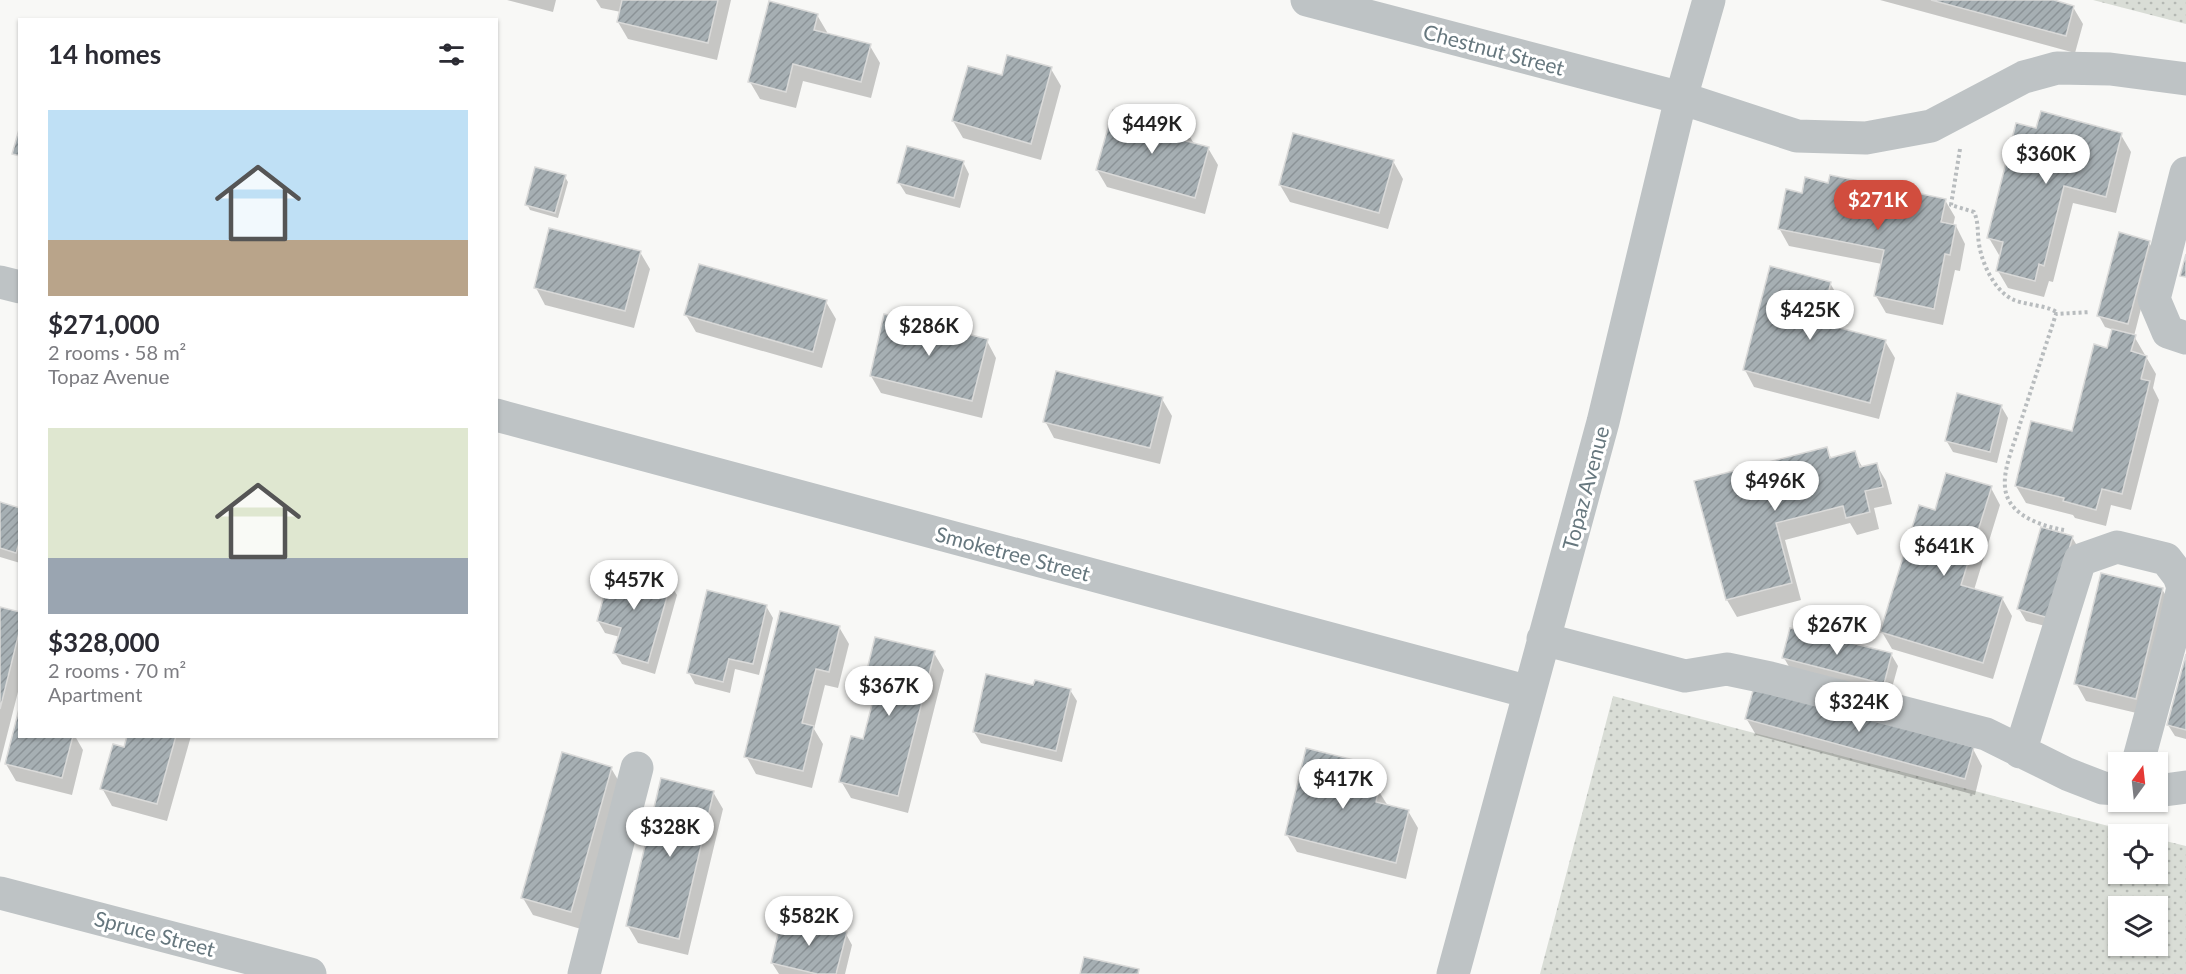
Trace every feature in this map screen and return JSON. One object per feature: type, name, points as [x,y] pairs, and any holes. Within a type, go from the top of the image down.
[{"type":"street","name":"Chestnut Street","points":[[1307,0],[1682,98],[1797,136],[1866,138],[1931,126],[2024,77],[2057,68],[2110,69],[2186,79]]},
{"type":"street","name":"Topaz Avenue","points":[[1453,974],[1603,422],[1682,98],[1709,0]]},
{"type":"street","points":[[2186,173],[2154,299],[2168,332],[2186,338]]},
{"type":"street","points":[[0,282],[18,287]]},
{"type":"street","name":"Smoketree Street","points":[[498,416],[1529,692]]},
{"type":"street","points":[[2020,752],[2080,560],[2117,547],[2166,559],[2179,576],[2182,586],[2174,629],[2141,752]]},
{"type":"street","points":[[1543,639],[1685,676],[1726,669],[1770,678],[1986,734],[2067,774],[2108,788]]},
{"type":"street","points":[[584,974],[636,768]]},
{"type":"street","points":[[2168,790],[2186,788]]},
{"type":"street","name":"Spruce Street","points":[[0,893],[310,974]]},
{"type":"path","points":[[1961,140],[1952,205],[1974,212],[1978,221],[1979,244],[1984,261],[2004,296],[2024,304],[2053,308],[2058,314]]},
{"type":"path","points":[[2058,314],[2090,312]]},
{"type":"path","points":[[2058,314],[2009,458],[2005,487],[2015,509],[2034,522],[2049,528],[2065,530]]},
{"type":"shaded area","points":[[2093,0],[2186,0],[2186,24]]},
{"type":"shaded area","points":[[1613,696],[2108,826],[2108,884],[2168,884],[2168,842],[2186,846],[2186,974],[1540,974]]},
{"type":"building","points":[[622,0],[718,0],[708,43],[617,22]]},
{"type":"building","points":[[1931,0],[2054,0],[2074,6],[2066,36]]},
{"type":"building","points":[[769,1],[818,14],[814,30],[871,44],[861,82],[793,64],[786,92],[748,82]]},
{"type":"building","points":[[1007,55],[1052,67],[1031,144],[952,121],[968,66],[1002,75]]},
{"type":"building","points":[[1113,110],[1188,131],[1186,141],[1209,147],[1195,198],[1096,170]]},
{"type":"building","points":[[2041,111],[2122,133],[2106,197],[2064,186],[2044,266],[2039,264],[2035,281],[1996,271],[2003,242],[1987,238],[2016,123],[2036,128]]},
{"type":"building","points":[[18,133],[18,156],[12,154]]},
{"type":"building","points":[[1293,133],[1394,160],[1379,213],[1279,185]]},
{"type":"building","points":[[907,146],[964,161],[954,198],[897,183]]},
{"type":"building","points":[[535,167],[566,175],[555,213],[525,205]]},
{"type":"building","points":[[1830,175],[1946,199],[1941,222],[1956,225],[1950,255],[1945,254],[1934,309],[1874,296],[1884,250],[1778,229],[1786,189],[1802,193],[1805,177],[1828,183]]},
{"type":"building","points":[[549,228],[641,251],[625,311],[534,288]]},
{"type":"building","points":[[2119,232],[2150,241],[2128,324],[2097,316]]},
{"type":"building","points":[[2186,254],[2186,277],[2180,276]]},
{"type":"building","points":[[699,264],[827,300],[813,352],[684,315]]},
{"type":"building","points":[[1770,266],[1831,282],[1821,323],[1886,340],[1870,403],[1743,370]]},
{"type":"building","points":[[884,314],[988,339],[972,401],[870,376]]},
{"type":"building","points":[[2112,329],[2136,335],[2131,351],[2147,356],[2141,379],[2150,381],[2122,494],[2102,489],[2096,510],[2063,501],[2064,498],[2015,486],[2031,421],[2072,431],[2094,344],[2107,348]]},
{"type":"building","points":[[1056,371],[1163,397],[1150,448],[1043,422]]},
{"type":"building","points":[[1957,393],[2002,405],[1990,452],[1945,441]]},
{"type":"building","points":[[1827,447],[1830,458],[1855,451],[1860,467],[1877,463],[1883,487],[1865,491],[1870,512],[1846,518],[1843,506],[1776,523],[1792,583],[1726,600],[1694,481]]},
{"type":"building","points":[[1946,473],[1992,486],[1961,585],[2003,597],[1983,663],[1880,632],[1919,505],[1935,510]]},
{"type":"building","points":[[0,502],[18,507],[18,546],[16,553],[0,548]]},
{"type":"building","points":[[2041,527],[2073,536],[2049,618],[2017,609]]},
{"type":"building","points":[[612,566],[671,583],[648,663],[613,653],[621,628],[597,621]]},
{"type":"building","points":[[2101,573],[2163,588],[2136,699],[2074,684]]},
{"type":"building","points":[[707,590],[767,605],[753,664],[729,659],[723,682],[687,673]]},
{"type":"building","points":[[0,607],[18,612],[18,637],[0,709]]},
{"type":"building","points":[[780,611],[840,626],[829,672],[816,669],[802,723],[814,726],[803,771],[744,757]]},
{"type":"building","points":[[1790,628],[1892,653],[1884,684],[1782,658]]},
{"type":"building","points":[[875,637],[935,651],[898,796],[839,782],[851,736],[863,739],[877,685],[864,682]]},
{"type":"building","points":[[2186,654],[2186,730],[2167,725]]},
{"type":"building","points":[[986,674],[1033,685],[1035,680],[1071,689],[1056,751],[973,732]]},
{"type":"building","points":[[1754,687],[1974,747],[1965,779],[1745,719]]},
{"type":"building","points":[[18,713],[18,738],[72,738],[62,778],[5,764]]},
{"type":"building","points":[[126,738],[175,738],[157,804],[100,789],[113,744],[124,747]]},
{"type":"building","points":[[1306,748],[1358,761],[1353,782],[1379,788],[1376,802],[1409,810],[1396,863],[1285,835]]},
{"type":"building","points":[[562,752],[612,767],[571,912],[521,898]]},
{"type":"building","points":[[661,778],[714,791],[679,939],[626,926]]},
{"type":"building","points":[[782,917],[847,932],[836,974],[817,974],[771,963]]},
{"type":"building","points":[[1084,957],[1139,969],[1138,974],[1080,974]]}]
